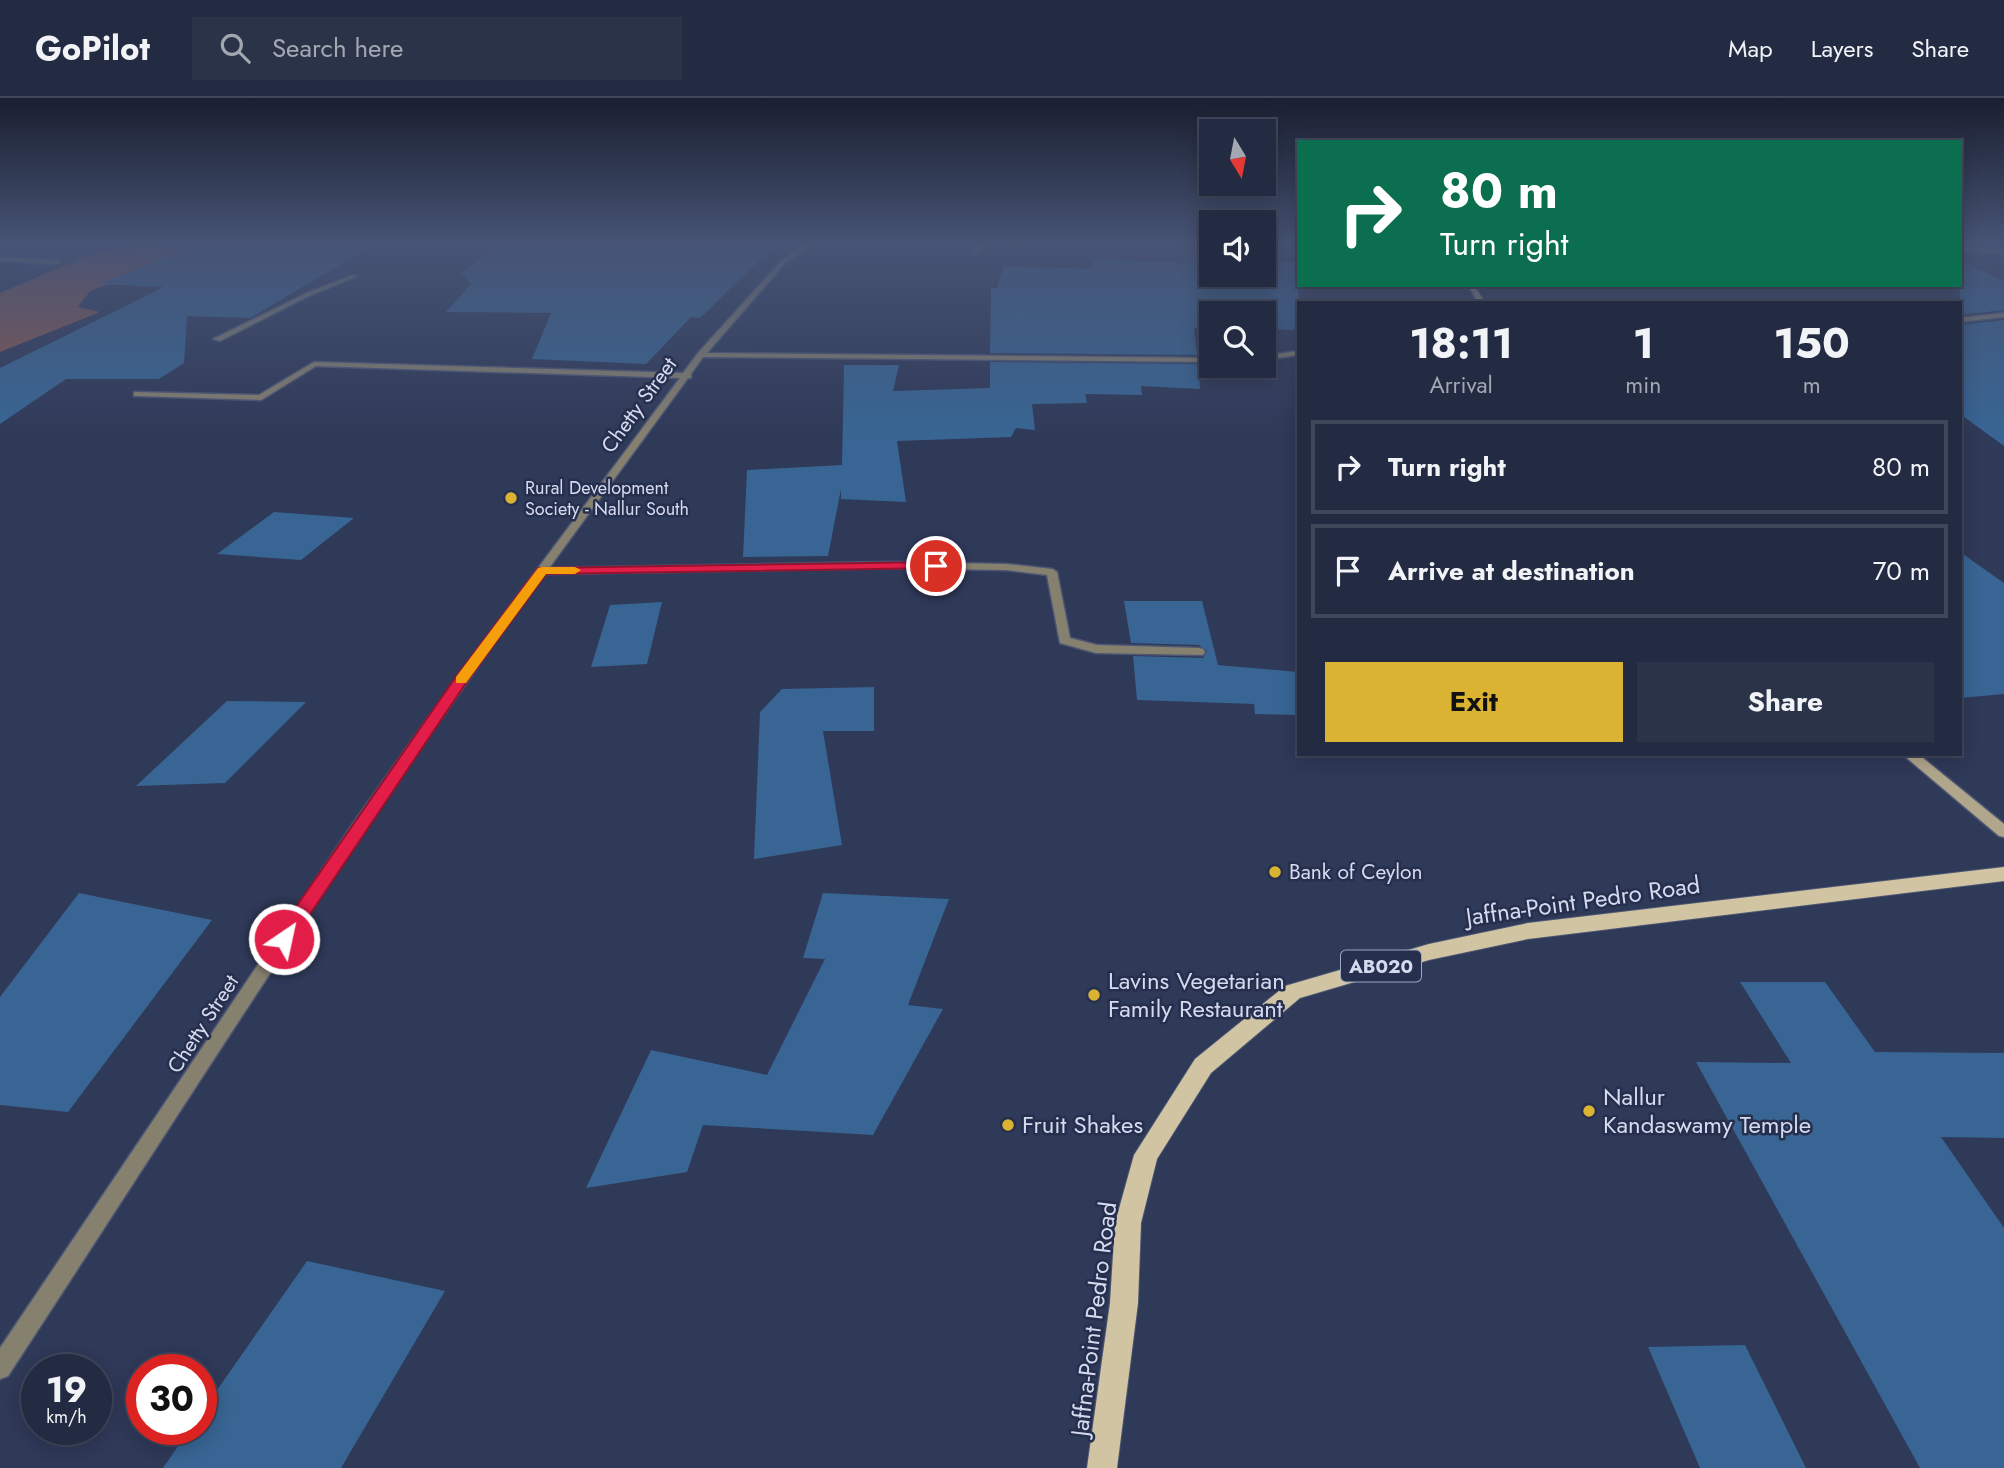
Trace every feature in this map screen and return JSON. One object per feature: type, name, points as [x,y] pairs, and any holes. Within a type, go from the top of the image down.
[{"type":"main road","name":"Jaffna-Point Pedro Road","points":[[1102,1468],[1124,1303],[1128,1223],[1146,1155],[1203,1066],[1293,992],[1429,952],[1528,931],[2004,874]]},
{"type":"street","points":[[218,339],[279,309]]},
{"type":"street","name":"Chetty Street","points":[[0,1368],[359,826],[701,355],[742,309]]},
{"type":"street","points":[[1962,320],[2004,315]]},
{"type":"street","points":[[1276,356],[1297,353]]},
{"type":"street","points":[[701,355],[1199,360]]},
{"type":"street","points":[[136,394],[261,398],[314,365],[688,376]]},
{"type":"street","points":[[542,571],[889,565],[1006,567],[1052,572],[1064,640],[1096,649],[1199,652]]},
{"type":"street","points":[[1911,756],[2004,832]]},
{"type":"shaded area","points":[[0,309],[87,309],[100,312],[0,352]]},
{"type":"building","points":[[120,309],[265,309],[250,318],[187,316],[184,363],[159,379],[66,379],[0,424],[0,368]]},
{"type":"building","points":[[449,309],[709,309],[700,318],[691,317],[646,364],[532,359],[551,313],[446,312]]},
{"type":"building","points":[[991,309],[1199,309],[1199,328],[1194,328],[1197,355],[990,353]]},
{"type":"building","points":[[1276,309],[1297,309],[1297,330],[1276,329]]},
{"type":"building","points":[[1962,309],[2004,310],[1962,315]]},
{"type":"building","points":[[2004,320],[2004,446],[1962,415],[1962,325]]},
{"type":"building","points":[[990,362],[1198,364],[1200,389],[1141,386],[1142,395],[1085,394],[1087,403],[1032,404],[1035,430],[1016,428],[1011,437],[897,441],[906,502],[841,499],[841,489],[828,556],[743,557],[747,470],[842,465],[844,365],[899,365],[893,391],[990,388]]},
{"type":"building","points":[[274,512],[354,518],[301,560],[217,554]]},
{"type":"building","points":[[1962,553],[2004,583],[2004,694],[1962,698]]},
{"type":"building","points":[[1124,601],[1202,601],[1218,665],[1297,672],[1297,715],[1255,714],[1254,704],[1137,700],[1133,656],[1203,658],[1207,651],[1199,645],[1131,643]]},
{"type":"building","points":[[662,602],[647,664],[591,667],[610,605]]},
{"type":"building","points":[[874,687],[874,731],[823,731],[842,845],[754,859],[760,712],[782,689]]},
{"type":"building","points":[[227,701],[306,702],[225,783],[136,786]]},
{"type":"building","points":[[79,893],[212,920],[68,1112],[0,1105],[0,997]]},
{"type":"building","points":[[823,893],[949,899],[908,1005],[943,1009],[873,1135],[703,1125],[687,1172],[586,1188],[651,1050],[767,1075],[825,959],[803,958]]},
{"type":"building","points":[[1740,982],[1825,982],[1875,1052],[2004,1053],[2004,1138],[1941,1137],[2004,1228],[2004,1468],[1920,1468],[1696,1062],[1791,1063]]},
{"type":"building","points":[[307,1261],[445,1291],[341,1468],[163,1468],[179,1445],[217,1445],[217,1390]]},
{"type":"building","points":[[1745,1345],[1806,1468],[1700,1468],[1648,1347]]},
{"type":"slow traffic","points":[[461,680],[542,571],[575,570]]},
{"type":"place","name":"Rural Development Society - Nallur South","points":[[511,498]]},
{"type":"place","name":"Bank of Ceylon","points":[[1275,872]]},
{"type":"place","name":"Lavins Vegetarian Family Restaurant","points":[[1094,995]]},
{"type":"place","name":"Nallur Kandaswamy Temple","points":[[1589,1111]]},
{"type":"place","name":"Fruit Shakes","points":[[1008,1125]]},
{"type":"route","points":[[284,939],[460,681],[542,571],[936,566]]}]
